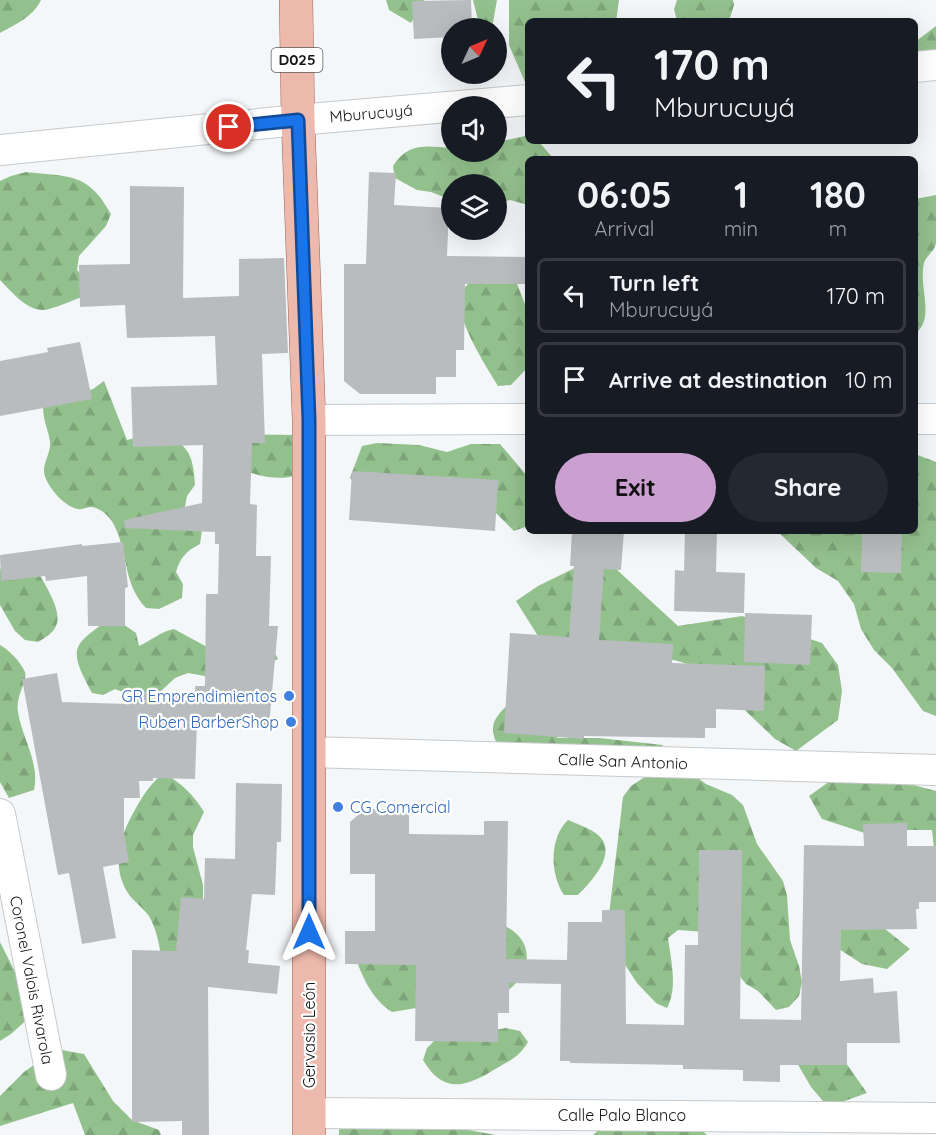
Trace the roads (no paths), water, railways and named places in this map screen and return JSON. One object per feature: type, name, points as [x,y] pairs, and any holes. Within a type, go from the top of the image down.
[{"type":"main road","name":"Gervasio León","points":[[296,0],[309,420],[309,1124]]},
{"type":"street","points":[[918,67],[936,65]]},
{"type":"street","name":"Mburucuyá","points":[[0,150],[525,100]]},
{"type":"street","points":[[918,419],[936,418]]},
{"type":"street","points":[[309,420],[525,419]]},
{"type":"street","name":"Calle San Antonio","points":[[309,752],[936,770]]},
{"type":"street","name":"Coronel Valois Rivarola","points":[[0,814],[51,1075]]},
{"type":"street","name":"Calle Palo Blanco","points":[[309,1124],[936,1118]]},
{"type":"place","name":"GR Emprendimientos","points":[[289,696]]},
{"type":"place","name":"Ruben BarberShop","points":[[291,722]]},
{"type":"place","name":"CG Comercial","points":[[338,807]]}]
